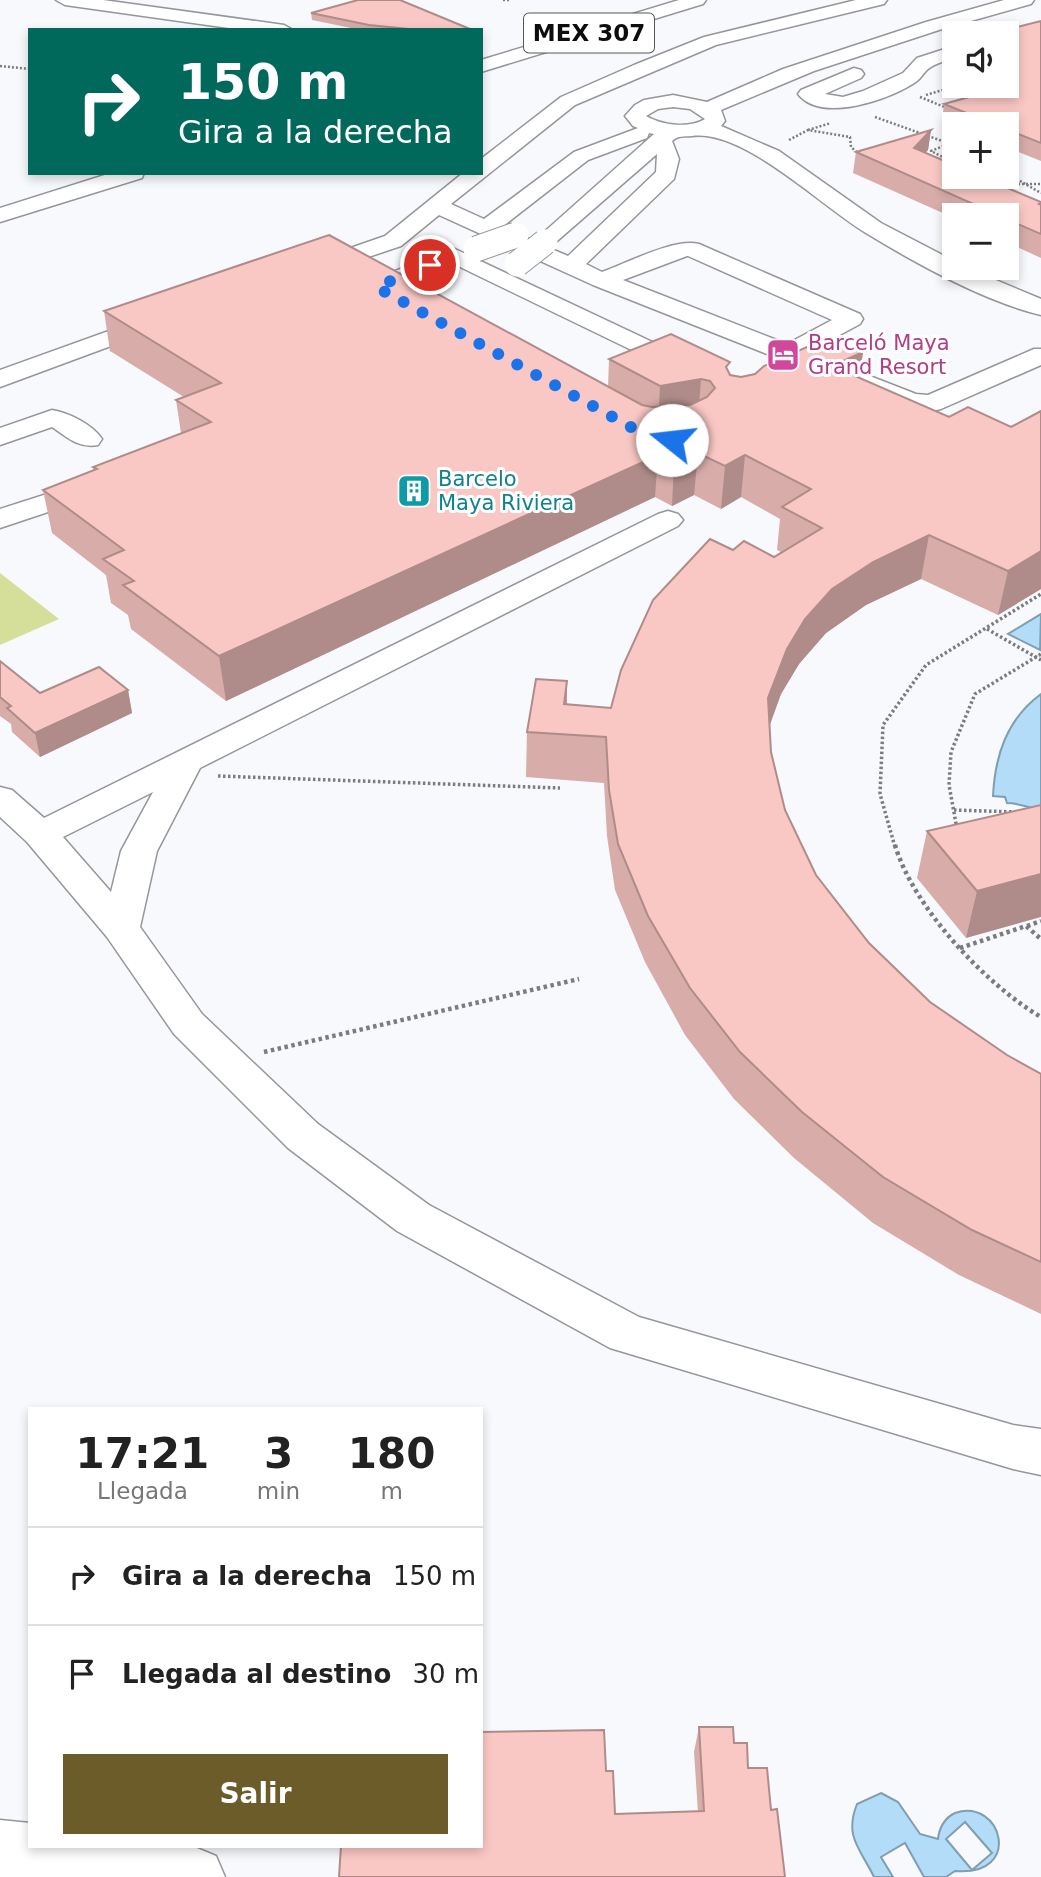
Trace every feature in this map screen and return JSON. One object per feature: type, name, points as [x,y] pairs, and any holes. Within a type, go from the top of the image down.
[{"type":"main road","points":[[65,0],[269,28]]},
{"type":"main road","name":"MEX 307","points":[[483,52],[654,0]]},
{"type":"main road","name":"MEX 307","points":[[483,65],[697,0]]},
{"type":"main road","points":[[483,167],[568,100],[641,69],[710,41],[878,0]]},
{"type":"main road","points":[[964,21],[1005,1]]},
{"type":"main road","points":[[987,21],[1041,10]]},
{"type":"main road","points":[[472,244],[581,156],[655,133],[701,113],[738,92],[881,38],[942,30]]},
{"type":"main road","points":[[942,33],[915,49],[808,94],[831,103],[844,103],[870,95],[909,77],[924,62],[942,56]]},
{"type":"main road","points":[[881,38],[942,54]]},
{"type":"main road","points":[[571,266],[666,174],[669,159],[655,133],[635,116],[640,109],[661,103],[701,113],[784,162],[873,228],[978,283],[1041,308]]},
{"type":"main road","points":[[418,312],[378,288],[472,244],[516,235],[531,227],[655,133]]},
{"type":"main road","points":[[508,271],[545,242],[655,133]]},
{"type":"main road","points":[[0,198],[75,175]]},
{"type":"main road","points":[[0,215],[128,175]]},
{"type":"main road","points":[[296,274],[393,240],[472,175]]},
{"type":"main road","points":[[435,205],[472,244],[508,271],[709,378]]},
{"type":"main road","points":[[472,244],[571,266],[787,354],[923,404],[932,403],[1034,357],[1041,357]]},
{"type":"main road","points":[[601,280],[691,249],[851,319],[787,354]]},
{"type":"main road","points":[[0,379],[173,316]]},
{"type":"main road","points":[[0,437],[52,418],[88,439]]},
{"type":"main road","points":[[1,517],[50,502]]},
{"type":"main road","points":[[40,834],[185,764],[668,520]]},
{"type":"main road","points":[[121,928],[139,851],[185,764]]},
{"type":"main road","points":[[0,798],[40,834],[121,928],[188,1024],[303,1136],[413,1218],[627,1334],[1013,1447],[1041,1452]]},
{"type":"main road","points":[[0,1849],[174,1869],[195,1877]]},
{"type":"path","points":[[503,0],[510,0]]},
{"type":"path","points":[[0,66],[28,69]]},
{"type":"path","points":[[919,97],[954,111]]},
{"type":"path","points":[[865,113],[919,134],[935,136],[942,142]]},
{"type":"path","points":[[766,152],[808,130],[850,137],[851,148],[866,160]]},
{"type":"path","points":[[942,147],[931,151],[942,157]]},
{"type":"path","points":[[1019,180],[1041,192]]},
{"type":"path","points":[[1019,184],[1041,184]]},
{"type":"path","points":[[1041,594],[926,665],[883,725],[880,794],[901,866],[940,929],[1018,1003],[1041,1017]]},
{"type":"path","points":[[987,629],[1041,660]]},
{"type":"path","points":[[959,835],[949,785],[951,752],[975,694],[1041,654]]},
{"type":"path","points":[[185,764],[217,776],[561,788]]},
{"type":"path","points":[[954,810],[1029,812]]},
{"type":"path","points":[[960,948],[1041,921]]},
{"type":"path","points":[[1026,926],[1041,939]]},
{"type":"path","points":[[225,1060],[579,979]]},
{"type":"green space","points":[[0,573],[59,619],[0,645]]},
{"type":"water","points":[[1041,614],[1040,650],[1008,634]]},
{"type":"water","points":[[1041,694],[1041,809],[1007,803],[1005,797],[993,796],[1000,752],[1011,726]]},
{"type":"water","points":[[881,1793],[898,1802],[920,1834],[938,1839],[948,1818],[955,1813],[971,1811],[985,1816],[994,1826],[998,1851],[991,1862],[977,1870],[955,1871],[946,1877],[924,1877],[905,1843],[881,1857],[893,1877],[874,1877],[855,1842],[853,1815],[857,1804]],"holes":[[[965,1822],[992,1853],[972,1870],[946,1839]]]},
{"type":"building","points":[[358,0],[400,0],[468,28],[399,28],[311,13]]},
{"type":"building","points":[[1041,21],[1041,143],[1019,134],[1019,112],[964,112],[944,104],[966,98],[1019,98],[1019,26]]},
{"type":"building","points":[[931,130],[914,148],[942,160],[942,189],[1010,189],[1041,202],[1041,234],[1019,225],[1019,203],[971,203],[856,152]]},
{"type":"building","points":[[329,235],[642,405],[690,405],[707,397],[715,388],[710,381],[701,379],[660,386],[609,359],[671,334],[730,362],[726,367],[730,375],[741,377],[755,374],[764,366],[827,338],[863,352],[832,366],[949,417],[968,407],[1011,427],[1041,411],[1041,551],[1008,571],[929,535],[873,562],[832,589],[805,619],[787,649],[768,698],[771,752],[785,810],[816,875],[869,943],[930,1002],[1007,1055],[1041,1074],[1041,1262],[972,1230],[883,1177],[802,1112],[740,1052],[690,988],[648,916],[618,844],[609,790],[606,737],[527,732],[536,679],[567,681],[564,704],[611,708],[621,670],[653,600],[710,539],[733,550],[744,541],[774,557],[822,528],[782,507],[811,489],[745,455],[725,466],[698,453],[674,464],[658,455],[219,656],[123,585],[134,581],[103,559],[124,550],[43,490],[97,469],[93,467],[211,422],[176,400],[221,383],[104,311]]},
{"type":"building","points":[[0,661],[40,693],[99,667],[128,690],[35,733],[7,708],[11,706],[0,697]]},
{"type":"building","points":[[1041,805],[1041,874],[977,891],[927,831]]},
{"type":"building","points":[[699,1727],[733,1727],[734,1743],[747,1743],[748,1768],[767,1768],[771,1810],[777,1809],[785,1877],[339,1877],[341,1848],[483,1848],[483,1732],[604,1730],[606,1771],[613,1771],[615,1814],[704,1811]]},
{"type":"place","name":"Barceló Maya Grand Resort","points":[[783,355]]},
{"type":"place","name":"Barcelo Maya Riviera","points":[[414,491]]},
{"type":"route","points":[[430,265],[378,288],[651,438],[672,440]]}]
